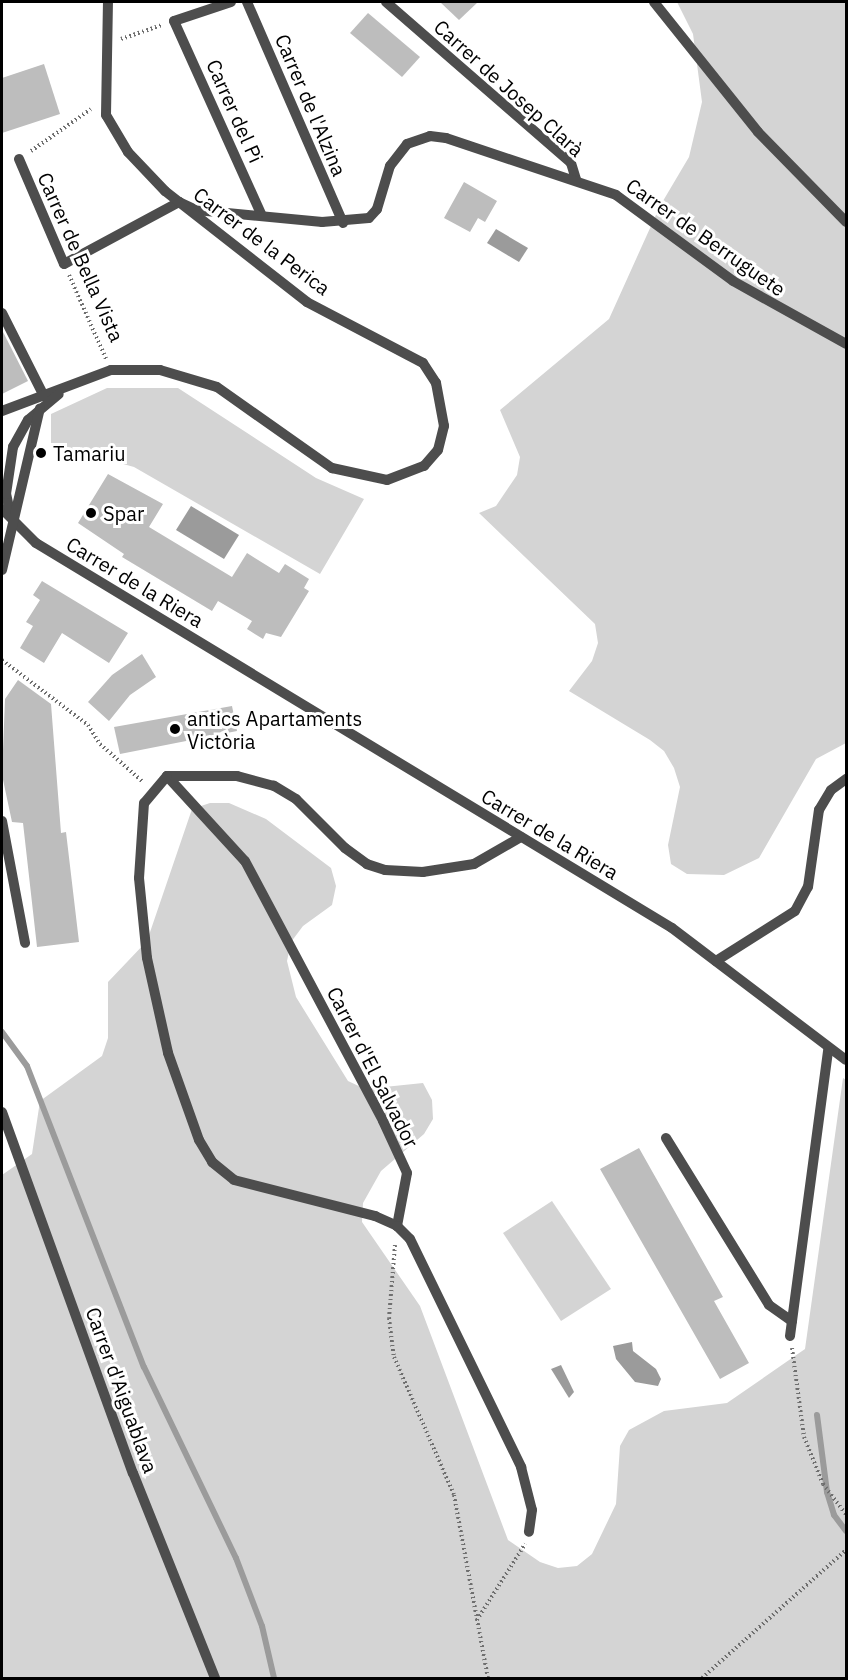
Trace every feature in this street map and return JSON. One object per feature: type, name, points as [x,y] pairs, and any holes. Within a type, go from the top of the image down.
[{"type":"street","name":"Carrer de la Perica","points":[[64,390],[111,370],[160,370],[217,387],[332,468],[363,477],[406,476],[438,450],[444,426],[436,383],[423,363],[307,302],[179,202],[128,152],[113,132],[105,102],[108,2]]},
{"type":"street","points":[[174,21],[231,2]]},
{"type":"street","name":"Carrer de l'Alzina","points":[[247,2],[343,223]]},
{"type":"street","name":"Carrer de Josep Clarà","points":[[386,2],[571,163],[576,179]]},
{"type":"street","points":[[654,2],[758,132],[846,222]]},
{"type":"street","name":"Carrer del Pi","points":[[174,21],[262,216]]},
{"type":"street","name":"Carrer de Berruguete","points":[[343,223],[369,218],[398,153],[407,144],[430,136],[576,179],[616,195],[742,287],[846,344]]},
{"type":"street","name":"Carrer de Bella Vista","points":[[19,159],[64,264]]},
{"type":"street","points":[[64,264],[179,202],[196,210],[343,223]]},
{"type":"street","points":[[2,313],[44,396]]},
{"type":"street","points":[[2,411],[64,390]]},
{"type":"street","points":[[14,524],[4,494],[13,447],[40,408],[64,390]]},
{"type":"street","points":[[2,570],[40,408]]},
{"type":"street","points":[[4,494],[15,491],[24,480]]},
{"type":"street","name":"Carrer de la Riera","points":[[2,509],[14,524],[36,543],[672,928],[828,1050],[846,1060]]},
{"type":"street","points":[[521,837],[474,864],[423,872],[385,870],[367,864],[345,848],[296,799],[274,786],[237,776],[167,776],[153,789],[144,803],[139,878],[147,958],[168,1053],[199,1140],[212,1162],[234,1180],[375,1216],[397,1226],[410,1239],[521,1467],[532,1510],[529,1532]]},
{"type":"street","name":"Carrer d'El Salvador","points":[[167,776],[245,861],[383,1121],[407,1173],[397,1226]]},
{"type":"street","points":[[716,962],[795,911],[808,887],[819,810],[831,790],[846,779]]},
{"type":"street","points":[[2,821],[25,943]]},
{"type":"street","points":[[790,1336],[828,1050]]},
{"type":"street","name":"Carrer d'Aiguablava","points":[[2,1112],[133,1473],[215,1678]]},
{"type":"street","points":[[666,1138],[769,1305],[792,1321]]},
{"type":"path","points":[[106,44],[174,21]]},
{"type":"path","points":[[19,159],[105,102]]},
{"type":"path","name":"Carrer de Bella Vista","points":[[64,264],[111,370]]},
{"type":"path","points":[[2,660],[88,725],[100,744],[153,789]]},
{"type":"path","points":[[397,1226],[389,1318],[394,1357],[454,1495],[488,1678]]},
{"type":"path","points":[[790,1336],[804,1437],[823,1484],[846,1515]]},
{"type":"path","points":[[477,1621],[509,1566],[522,1553],[529,1532]]},
{"type":"path","points":[[702,1678],[846,1550]]},
{"type":"shaded area","points":[[677,2],[846,2],[846,743],[816,759],[759,858],[724,875],[687,874],[671,864],[668,845],[680,787],[674,768],[664,751],[650,740],[569,691],[592,661],[598,643],[595,624],[479,513],[496,506],[517,475],[520,457],[500,410],[609,319],[660,206],[689,157],[702,102],[693,34]]},
{"type":"shaded area","points":[[496,229],[528,248],[519,262],[487,243]]},
{"type":"shaded area","points":[[107,388],[178,388],[316,478],[364,499],[320,574],[134,467],[51,444],[51,414]]},
{"type":"shaded area","points":[[191,506],[239,535],[224,559],[176,530]]},
{"type":"shaded area","points":[[210,803],[229,803],[266,819],[331,868],[336,886],[332,905],[303,926],[291,942],[287,961],[296,997],[348,1081],[365,1089],[423,1083],[432,1100],[433,1119],[424,1134],[381,1171],[363,1203],[362,1222],[420,1306],[508,1540],[540,1562],[558,1568],[577,1566],[592,1554],[616,1504],[620,1446],[629,1430],[664,1411],[727,1403],[805,1349],[843,1078],[846,1080],[846,1678],[2,1678],[2,1175],[32,1154],[40,1101],[102,1056],[108,1038],[108,982],[147,941],[192,809]]},
{"type":"shaded area","points":[[552,1201],[611,1289],[561,1321],[503,1233]]},
{"type":"shaded area","points":[[632,1342],[633,1351],[656,1369],[661,1379],[658,1386],[635,1382],[616,1359],[613,1346]]},
{"type":"shaded area","points":[[561,1365],[574,1392],[569,1398],[551,1369]]},
{"type":"building","points":[[440,2],[478,2],[459,20]]},
{"type":"building","points":[[368,13],[420,57],[402,77],[350,33]]},
{"type":"building","points":[[44,64],[60,114],[2,133],[2,78]]},
{"type":"building","points":[[464,182],[497,201],[485,222],[478,218],[470,232],[444,218]]},
{"type":"building","points":[[2,330],[28,381],[2,394]]},
{"type":"building","points":[[108,474],[163,504],[149,527],[232,577],[247,553],[279,573],[285,564],[309,579],[304,588],[309,591],[281,637],[266,633],[263,639],[247,629],[252,621],[218,601],[212,611],[122,557],[124,554],[78,523]]},
{"type":"building","points":[[42,581],[128,633],[109,663],[62,633],[44,663],[20,648],[33,626],[26,622],[40,600],[33,595]]},
{"type":"building","name":"antics Apartaments Victòria","points":[[142,654],[156,677],[130,695],[109,721],[88,702],[112,675]]},
{"type":"building","points":[[18,680],[51,704],[61,833],[66,832],[79,942],[37,947],[23,823],[12,822],[2,775],[5,699]]},
{"type":"building","name":"antics Apartaments Victòria","points":[[232,706],[237,731],[120,754],[114,727]]},
{"type":"building","points":[[639,1148],[723,1297],[714,1301],[749,1363],[720,1379],[600,1169]]},
{"type":"waterway","points":[[2,1032],[27,1066],[144,1367],[236,1558],[262,1626],[274,1678]]},
{"type":"waterway","points":[[817,1415],[827,1492],[834,1515],[846,1531]]},
{"type":"place","name":"Tamariu","points":[[41,453]]},
{"type":"place","name":"Spar","points":[[91,513]]},
{"type":"place","name":"antics Apartaments Victòria","points":[[175,729]]}]
